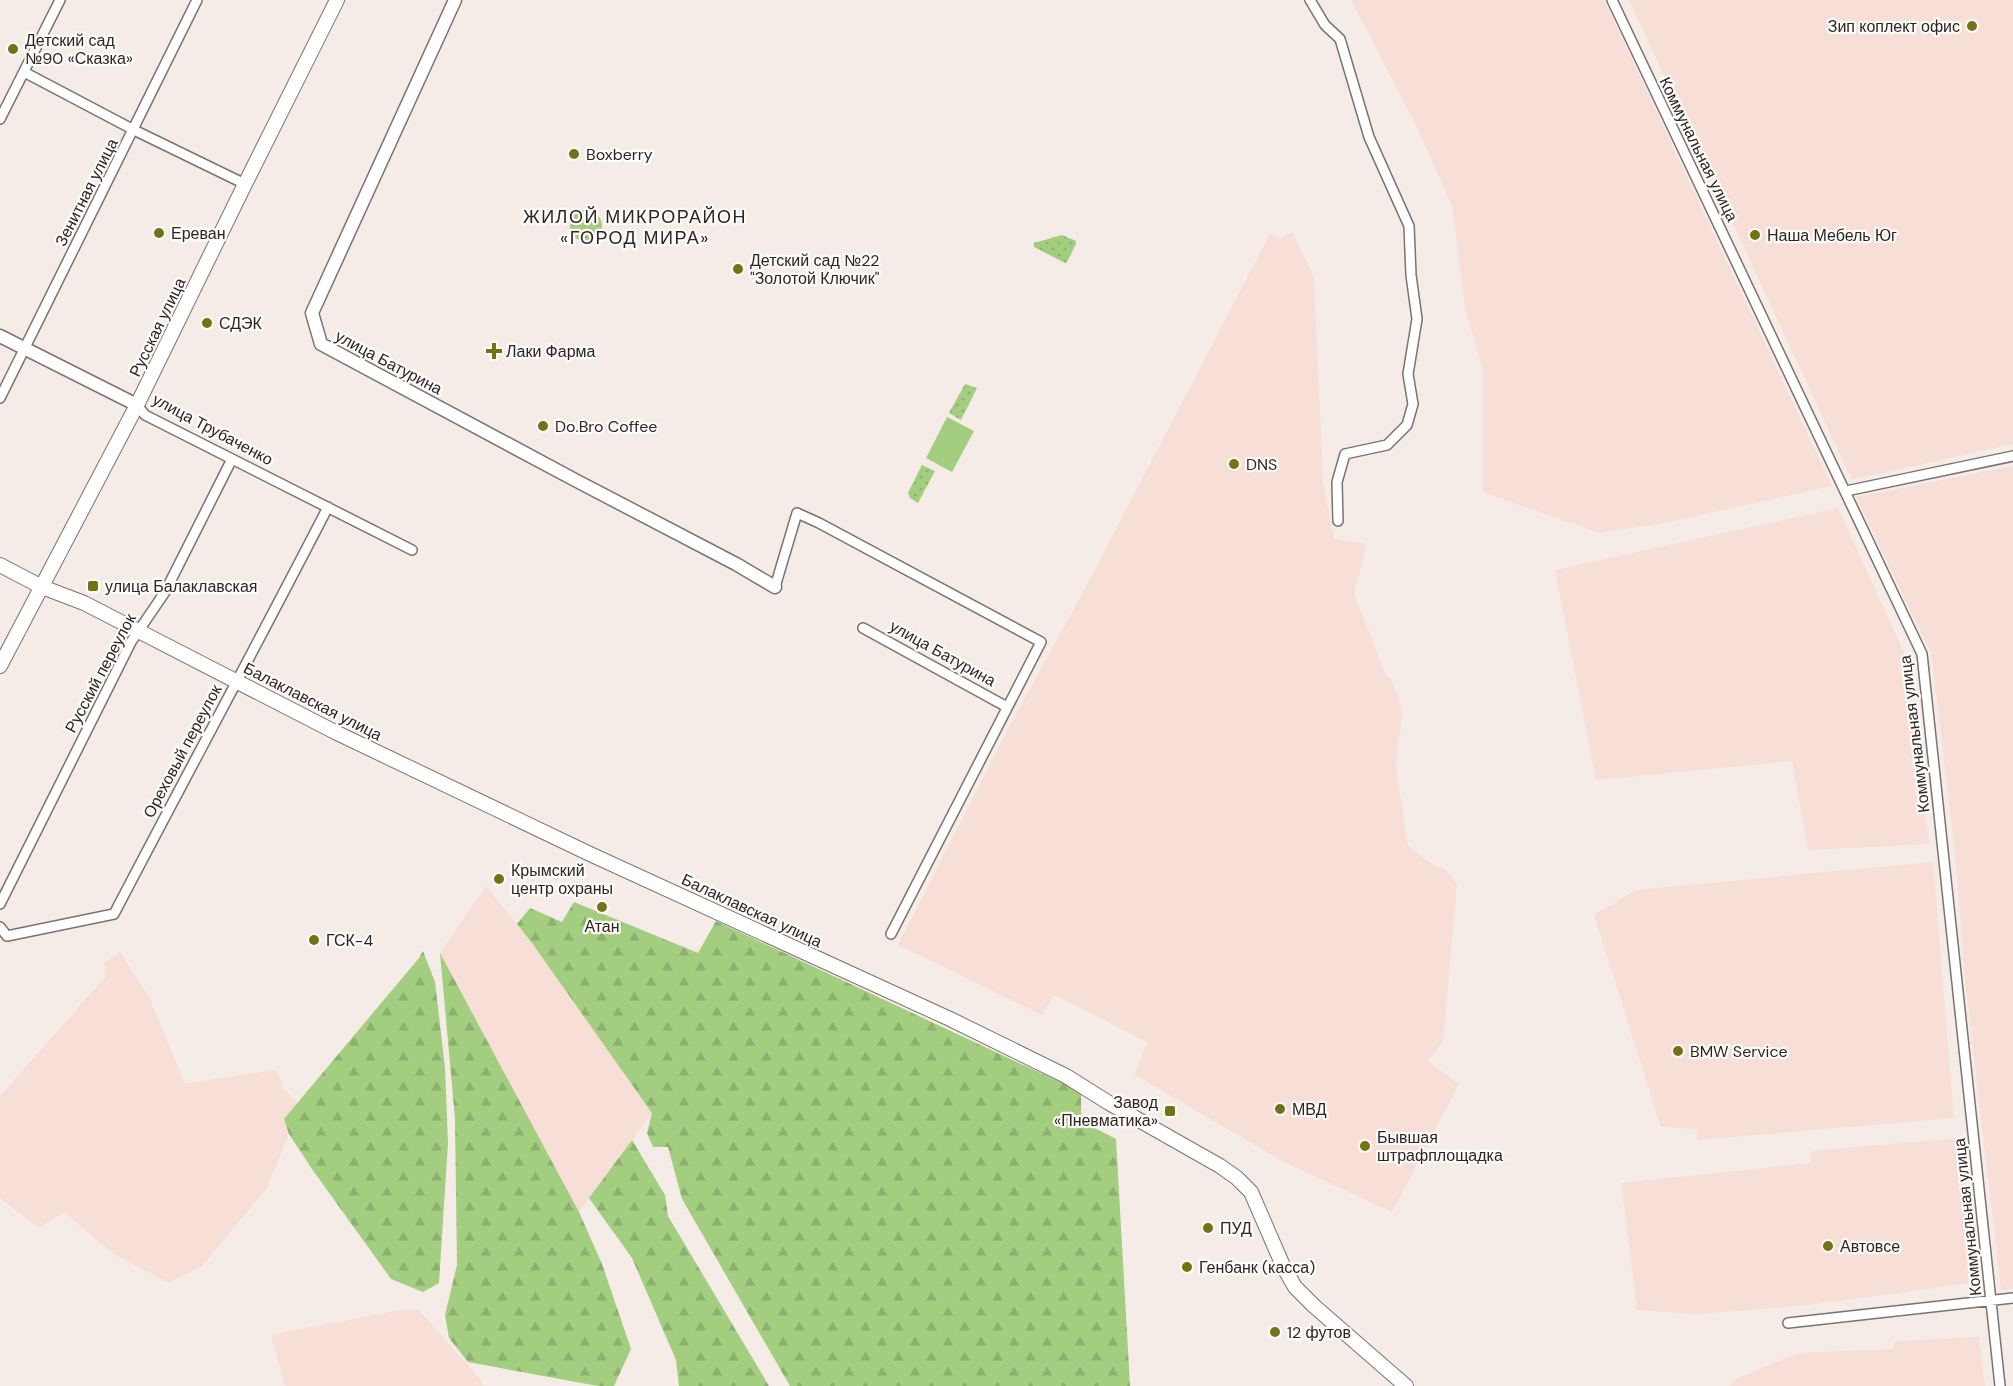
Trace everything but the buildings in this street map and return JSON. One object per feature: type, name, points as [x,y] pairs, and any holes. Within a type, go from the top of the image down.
[{"type":"main road","name":"Русская улица","points":[[0,666],[137,405],[337,0]]},
{"type":"main road","name":"Балаклавская улица","points":[[0,565],[42,587],[84,603],[335,732],[590,854],[950,1019],[1066,1076],[1237,1178],[1251,1192],[1284,1268],[1295,1287],[1406,1386]]},
{"type":"street","points":[[0,119],[60,0]]},
{"type":"street","name":"Зенитная улица","points":[[0,398],[197,0]]},
{"type":"street","name":"улица Батурина","points":[[455,0],[312,313],[321,345],[736,564],[775,587]]},
{"type":"street","points":[[1310,0],[1325,25],[1340,39],[1369,137],[1409,226],[1411,275],[1418,319],[1408,374],[1413,404],[1407,424],[1388,445],[1345,454],[1337,482],[1338,521]]},
{"type":"street","name":"Коммунальная улица","points":[[1612,0],[1922,654],[2000,1386]]},
{"type":"street","points":[[24,72],[134,130],[245,184]]},
{"type":"street","name":"улица Трубаченко","points":[[0,336],[137,405],[145,415],[412,550]]},
{"type":"street","points":[[1846,491],[2013,456]]},
{"type":"street","name":"Русский переулок","points":[[0,903],[137,631],[165,592],[232,459]]},
{"type":"street","name":"Ореховый переулок","points":[[0,927],[7,936],[114,914],[328,507]]},
{"type":"street","points":[[775,587],[797,513],[1041,642],[891,934]]},
{"type":"street","name":"улица Батурина","points":[[863,628],[1007,707]]},
{"type":"street","points":[[1788,1323],[2013,1298]]},
{"type":"shaded area","points":[[1351,0],[1604,0],[1832,486],[1663,523],[1599,533],[1483,492],[1483,371],[1465,308],[1452,206],[1417,127]]},
{"type":"shaded area","points":[[1629,0],[2013,0],[2013,444],[1852,480]]},
{"type":"shaded area","points":[[1292,231],[1314,277],[1323,483],[1334,539],[1367,544],[1354,593],[1386,676],[1390,678],[1397,694],[1402,712],[1396,768],[1408,846],[1433,865],[1446,870],[1457,884],[1443,1042],[1427,1061],[1459,1084],[1392,1212],[1284,1162],[1135,1075],[1147,1042],[1054,995],[1042,1015],[898,945],[1010,725],[1080,598],[1270,234],[1281,239]]},
{"type":"shaded area","points":[[2013,466],[2013,1289],[2001,1290],[1966,989],[1954,844],[1931,653],[1856,497]]},
{"type":"shaded area","points":[[1838,508],[1906,657],[1929,844],[1808,850],[1792,761],[1596,780],[1555,570]]},
{"type":"shaded area","points":[[1933,862],[1954,1118],[1697,1140],[1697,1129],[1661,1127],[1594,915],[1636,890]]},
{"type":"shaded area","points":[[486,886],[532,943],[652,1113],[579,1212],[440,953]]},
{"type":"shaded area","points":[[120,952],[149,997],[185,1084],[274,1070],[280,1077],[283,1089],[298,1103],[284,1119],[289,1134],[267,1188],[201,1267],[169,1283],[112,1253],[64,1212],[39,1228],[0,1198],[0,1096],[106,976],[104,963]]},
{"type":"shaded area","points":[[1959,1138],[1978,1282],[1808,1305],[1697,1314],[1637,1310],[1621,1183],[1811,1163],[1811,1151]]},
{"type":"shaded area","points":[[418,1309],[480,1379],[483,1386],[285,1386],[271,1335],[395,1311]]},
{"type":"shaded area","points":[[1979,1337],[1985,1386],[1730,1386],[1736,1379],[1798,1353],[1893,1349],[1895,1341]]},
{"type":"green space","points":[[586,210],[597,215],[602,226],[597,237],[586,242],[575,237],[570,226],[575,215]]},
{"type":"green space","points":[[1062,235],[1076,241],[1065,263],[1034,247],[1034,243]]},
{"type":"green space","points":[[965,384],[977,388],[961,420],[949,413]]},
{"type":"green space","points":[[947,417],[974,431],[952,472],[926,458]]},
{"type":"green space","points":[[922,465],[935,471],[918,503],[910,498],[908,493]]},
{"type":"green space","points":[[574,902],[698,953],[716,921],[1081,1092],[1081,1121],[1116,1139],[1130,1386],[790,1386],[682,1199],[668,1147],[653,1147],[647,1133],[652,1113],[517,924],[530,908],[562,922]]},
{"type":"green space","points":[[423,951],[435,982],[445,1067],[448,1143],[439,1283],[423,1292],[391,1279],[312,1169],[289,1134],[284,1119]]},
{"type":"green space","points":[[440,953],[579,1212],[602,1264],[631,1349],[614,1386],[598,1386],[468,1362],[449,1338],[445,1315],[457,1265],[455,1119]]},
{"type":"green space","points":[[632,1140],[665,1195],[668,1216],[769,1386],[679,1386],[676,1360],[632,1258],[589,1198]]},
{"type":"place","name":"Зип коплект офис","points":[[1972,26]]},
{"type":"place","name":"Детский сад №90 «Сказка»","points":[[13,49]]},
{"type":"place","name":"Boxberry","points":[[574,154]]},
{"type":"place","name":"Ереван","points":[[159,233]]},
{"type":"place","name":"Наша Мебель Юг","points":[[1755,235]]},
{"type":"place","name":"Детский сад №22 \"Золотой Ключик\"","points":[[738,269]]},
{"type":"place","name":"СДЭК","points":[[207,323]]},
{"type":"place","name":"Лаки Фарма","points":[[494,351]]},
{"type":"place","name":"Do.Bro Coffee","points":[[543,426]]},
{"type":"place","name":"DNS","points":[[1234,464]]},
{"type":"place","name":"улица Балаклавская","points":[[93,586]]},
{"type":"place","name":"Крымский центр охраны","points":[[499,879]]},
{"type":"place","name":"Атан","points":[[602,907]]},
{"type":"place","name":"ГСК-4","points":[[314,940]]},
{"type":"place","name":"BMW Service","points":[[1678,1051]]},
{"type":"place","name":"МВД","points":[[1280,1109]]},
{"type":"place","name":"Завод «Пневматика»","points":[[1170,1111]]},
{"type":"place","name":"Бывшая штрафплощадка","points":[[1365,1146]]},
{"type":"place","name":"ПУД","points":[[1208,1228]]},
{"type":"place","name":"Автовсе","points":[[1828,1246]]},
{"type":"place","name":"Генбанк (касса)","points":[[1187,1267]]},
{"type":"place","name":"12 футов","points":[[1275,1332]]},
{"type":"district","name":"ЖИЛОЙ МИКРОРАЙОН «ГОРОД МИРА»","points":[[635,227]]}]
